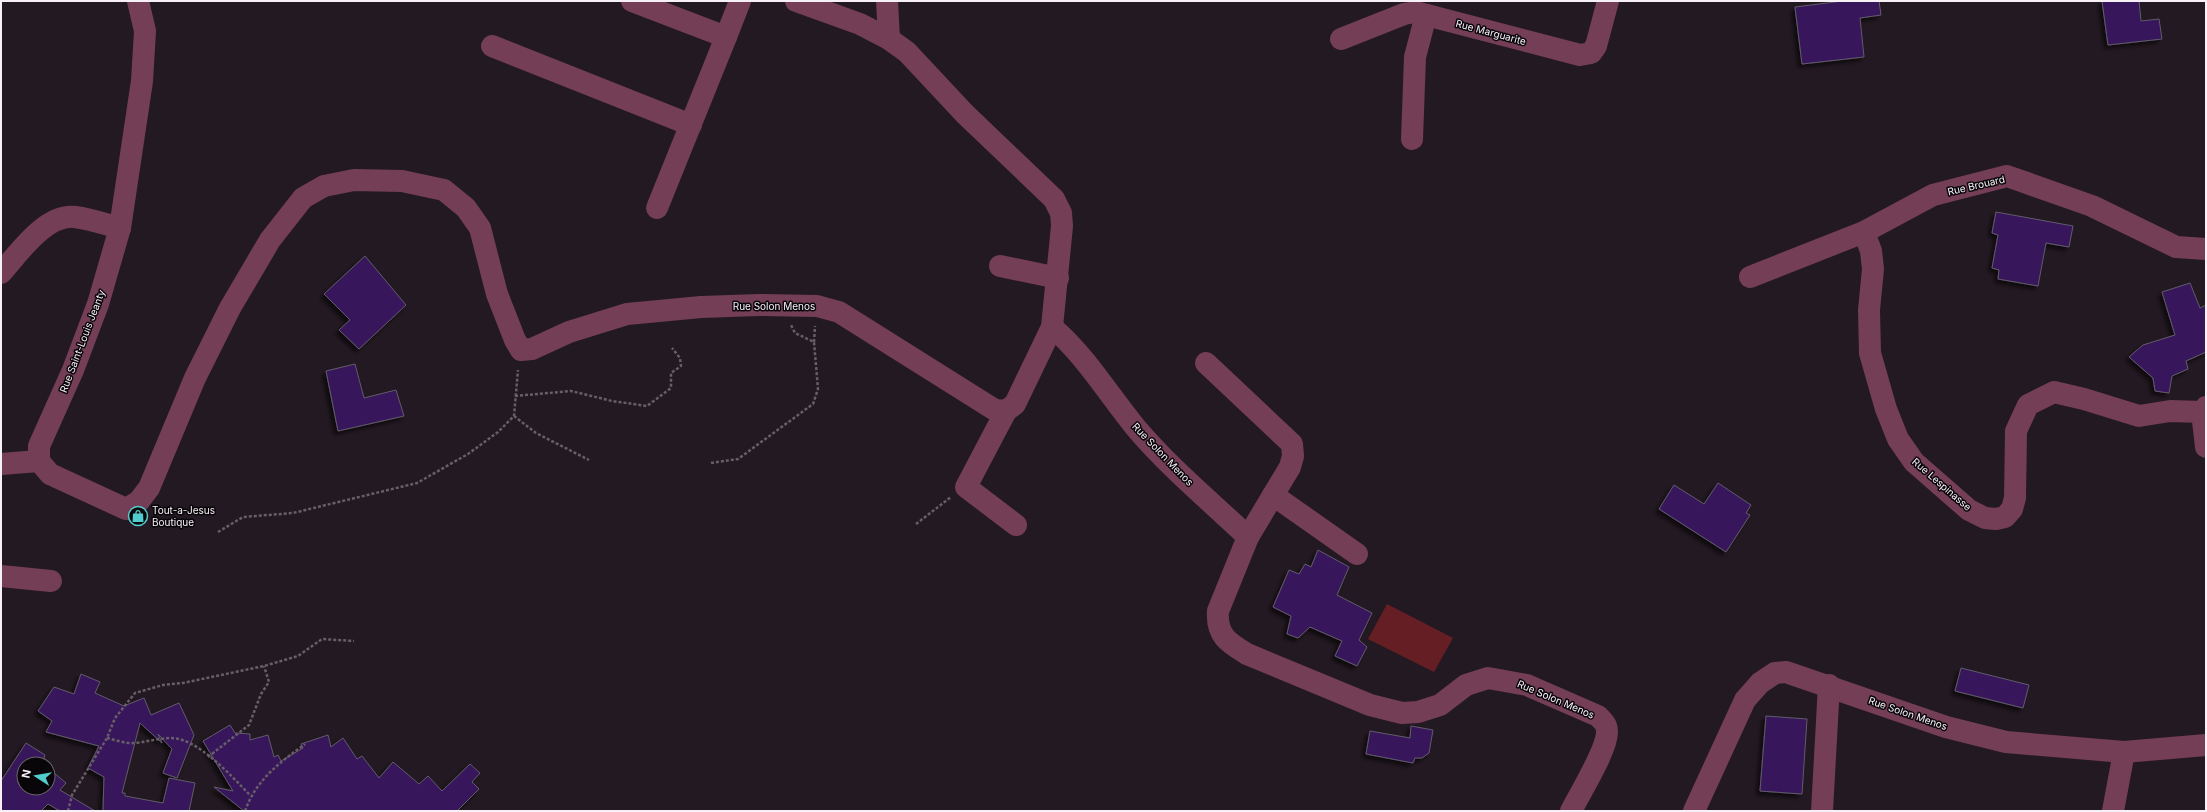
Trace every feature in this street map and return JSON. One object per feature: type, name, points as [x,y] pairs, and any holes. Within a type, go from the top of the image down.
[{"type":"street","name":"Rue Saint-Louis Jeanty","points":[[39,461],[39,446],[72,370],[98,304],[120,228],[142,81],[145,31],[138,1]]},
{"type":"street","points":[[632,1],[726,37]]},
{"type":"street","points":[[657,208],[740,1]]},
{"type":"street","points":[[796,1],[860,24],[890,39],[907,52],[965,114],[1054,199],[1060,213],[1062,226],[1052,327],[1015,404],[1006,412],[966,487],[1016,525]]},
{"type":"street","points":[[887,1],[890,39]]},
{"type":"street","name":"Rue Marguarite","points":[[1341,39],[1404,14],[1415,12],[1580,55],[1591,53],[1596,46],[1608,1]]},
{"type":"street","points":[[1412,140],[1415,57],[1426,15]]},
{"type":"street","points":[[492,46],[691,125]]},
{"type":"street","name":"Rue Brouard","points":[[1750,277],[1864,232],[1933,195],[2007,176],[2092,206],[2176,247],[2206,248]]},
{"type":"street","points":[[1,464],[39,461],[50,474],[126,509],[139,501],[149,488],[195,378],[230,308],[270,240],[303,198],[324,186],[354,180],[402,181],[444,190],[466,208],[480,228],[496,294],[515,340],[521,350]]},
{"type":"street","points":[[1,273],[38,231],[65,218],[75,217],[120,228]]},
{"type":"street","name":"Rue Lespinasse","points":[[1864,232],[1871,250],[1873,269],[1869,310],[1870,353],[1886,409],[1898,439],[1914,462],[1969,510],[1985,518],[1996,519],[2005,517],[2012,508],[2015,498],[2016,431],[2028,405],[2054,392],[2084,399],[2139,416],[2170,411],[2204,410]]},
{"type":"street","points":[[1000,266],[1058,278]]},
{"type":"street","name":"Rue Solon Menos","points":[[521,350],[532,349],[568,332],[627,314],[701,307],[781,305],[817,306],[839,312],[995,410],[1006,412]]},
{"type":"street","name":"Rue Solon Menos","points":[[1052,327],[1079,352],[1136,428],[1248,537],[1218,611],[1218,621],[1221,634],[1232,645],[1247,654],[1297,675],[1370,705],[1390,711],[1402,713],[1418,712],[1440,705],[1466,685],[1488,678],[1527,685],[1598,716],[1605,723],[1607,732],[1603,749],[1571,811]]},
{"type":"street","points":[[1206,363],[1292,444],[1293,456],[1290,468],[1248,537]]},
{"type":"street","points":[[2204,410],[2206,447]]},
{"type":"street","points":[[1273,495],[1357,554]]},
{"type":"street","points":[[1,576],[51,581]]},
{"type":"street","name":"Rue Solon Menos","points":[[1694,811],[1745,700],[1760,683],[1775,673],[1786,672],[1946,727],[2006,742],[2124,752],[2206,745]]},
{"type":"street","points":[[1822,811],[1829,686]]},
{"type":"street","points":[[2113,811],[2124,752]]},
{"type":"path","points":[[711,463],[738,459],[813,404],[818,389],[814,342],[795,333],[781,305]]},
{"type":"path","points":[[515,396],[571,391],[612,402],[647,406],[671,388],[671,373],[681,366],[680,358],[672,348]]},
{"type":"path","points":[[218,532],[244,517],[294,513],[417,483],[444,466],[468,454],[498,432],[514,416],[521,350]]},
{"type":"path","points":[[514,416],[536,433],[588,460]]},
{"type":"path","points":[[916,524],[966,487]]},
{"type":"path","points":[[68,811],[72,795],[107,738],[115,718],[135,693],[163,685],[184,683],[264,666],[298,656],[322,639],[354,641]]},
{"type":"path","points":[[208,757],[249,725],[261,694],[269,682],[264,666]]},
{"type":"path","points":[[107,738],[133,744],[173,738],[195,746],[250,795]]},
{"type":"path","points":[[245,811],[250,795],[272,768],[305,744]]},
{"type":"shaded area","points":[[1387,604],[1453,638],[1434,672],[1368,639]]},
{"type":"building","points":[[1843,1],[1879,1],[1881,15],[1860,18],[1864,57],[1802,64],[1795,7]]},
{"type":"building","points":[[2102,1],[2139,1],[2141,21],[2159,19],[2162,39],[2108,45]]},
{"type":"building","points":[[1996,212],[2073,226],[2069,247],[2046,243],[2038,286],[1998,279],[1999,270],[1992,268],[1998,235],[1992,233]]},
{"type":"building","points":[[365,256],[406,305],[359,349],[339,330],[350,320],[324,294]]},
{"type":"building","points":[[2190,283],[2200,308],[2206,305],[2206,352],[2186,361],[2188,369],[2172,376],[2169,393],[2155,391],[2153,378],[2129,357],[2143,345],[2175,335],[2162,292]]},
{"type":"building","points":[[355,364],[364,398],[396,390],[404,416],[338,431],[326,371]]},
{"type":"building","points":[[1718,483],[1751,505],[1746,513],[1750,515],[1726,552],[1659,509],[1674,485],[1704,504]]},
{"type":"building","points":[[1318,550],[1349,567],[1337,595],[1372,613],[1359,640],[1367,647],[1357,666],[1335,656],[1342,641],[1310,627],[1298,638],[1287,634],[1291,616],[1273,607],[1289,570],[1299,574],[1305,564],[1311,567]]},
{"type":"building","points":[[1961,668],[2029,685],[2023,708],[1955,691]]},
{"type":"building","points":[[81,674],[100,682],[95,693],[124,706],[144,698],[151,715],[179,703],[194,735],[177,778],[163,773],[172,749],[158,734],[162,743],[140,723],[122,793],[125,793],[125,796],[163,803],[169,778],[195,783],[189,811],[103,811],[104,777],[88,768],[99,746],[46,732],[52,721],[38,711],[54,687],[74,694]]},
{"type":"building","points":[[1766,716],[1807,719],[1802,794],[1760,791]]},
{"type":"building","points":[[230,725],[235,733],[250,734],[250,740],[268,735],[274,757],[278,755],[281,761],[303,748],[301,744],[328,735],[331,747],[343,738],[357,759],[362,756],[379,778],[393,762],[419,784],[428,776],[442,791],[470,764],[480,773],[472,782],[479,789],[457,811],[244,811],[214,787],[233,791],[203,741]]},
{"type":"building","points":[[1411,726],[1433,730],[1429,753],[1422,758],[1415,758],[1413,763],[1366,754],[1370,731],[1410,738]]},
{"type":"building","points":[[26,743],[45,755],[45,756],[17,756]]},
{"type":"building","points":[[16,758],[16,796],[56,796],[56,775],[66,783],[60,790],[95,811],[60,811],[48,804],[41,811],[1,811],[1,781]]},
{"type":"place","name":"Tout-a-Jesus Boutique","points":[[138,516]]}]
